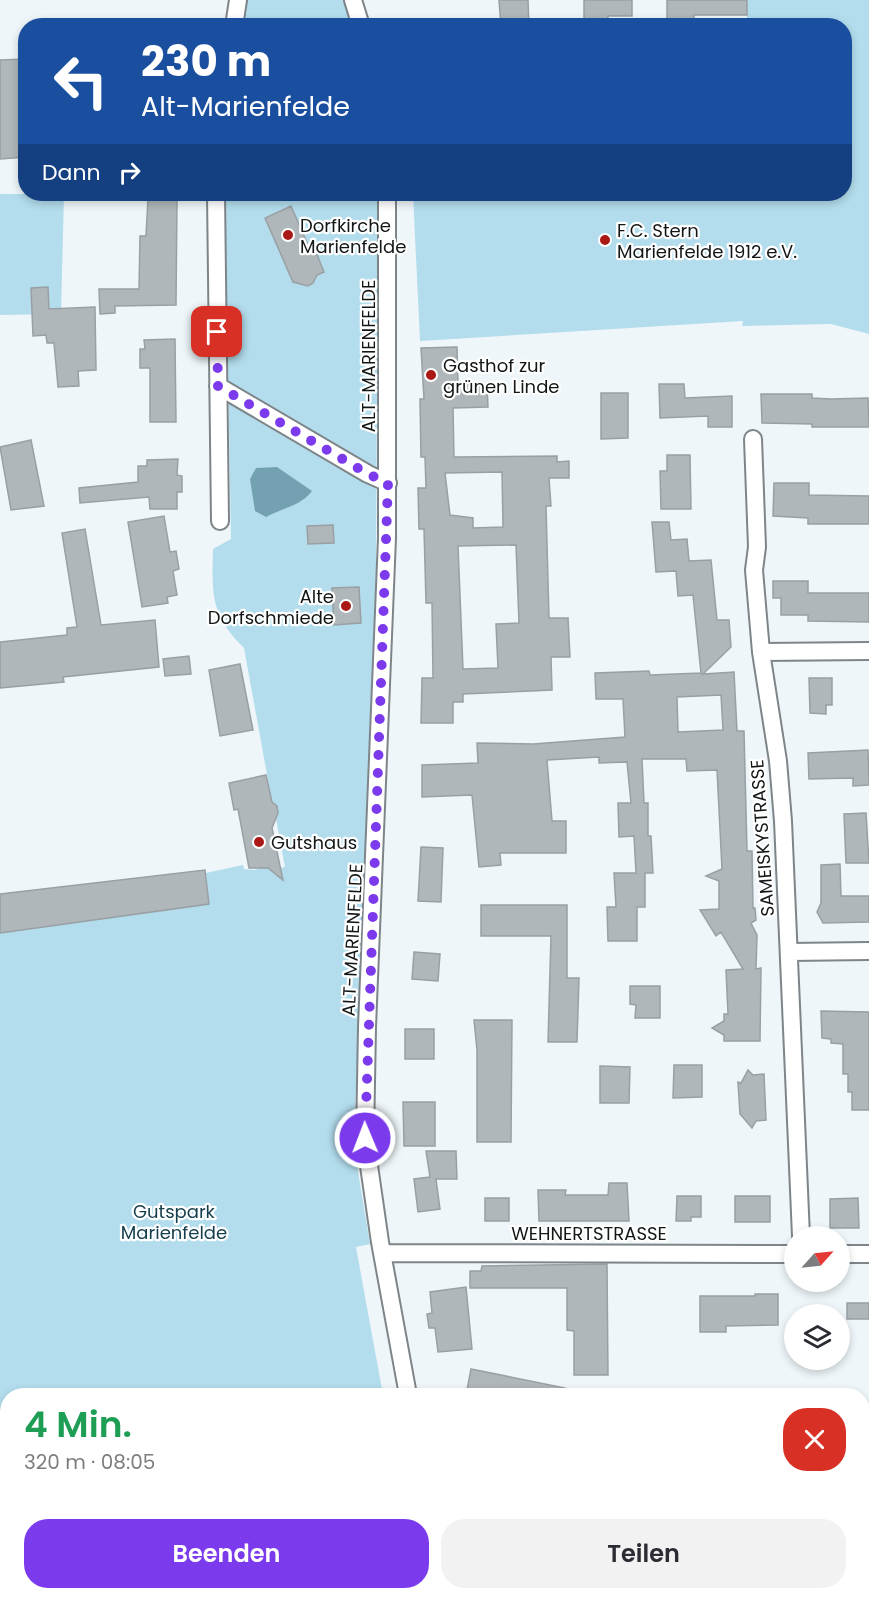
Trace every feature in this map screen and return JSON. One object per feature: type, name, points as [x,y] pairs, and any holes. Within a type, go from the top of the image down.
[{"type":"street","points":[[235,18],[238,0]]},
{"type":"street","points":[[353,0],[359,18]]},
{"type":"street","points":[[216,201],[220,521]]},
{"type":"street","name":"ALT-MARIENFELDE","points":[[387,201],[388,483],[381,734],[365,1095],[368,1160],[407,1388]]},
{"type":"street","points":[[218,386],[368,474],[388,483]]},
{"type":"street","name":"SAMEISKYSTRASSE","points":[[753,439],[757,547],[754,570],[761,652],[782,793],[801,1226]]},
{"type":"street","points":[[761,652],[869,651]]},
{"type":"street","points":[[789,952],[869,951]]},
{"type":"street","name":"WEHNERTSTRASSE","points":[[382,1253],[784,1254]]},
{"type":"street","points":[[850,1254],[869,1254]]},
{"type":"green space","points":[[247,0],[343,0],[349,18],[244,18]]},
{"type":"green space","name":"F.C. Stern Marienfelde 1912 e.V.","points":[[747,0],[869,0],[869,334],[831,324],[742,326],[743,321],[420,341],[413,201],[852,201],[852,18],[747,18]]},
{"type":"green space","points":[[0,194],[18,194],[18,201],[64,201],[61,314],[0,315]]},
{"type":"green space","name":"Gutspark Marienfelde","points":[[225,201],[378,201],[376,569],[355,1113],[358,1172],[370,1244],[356,1247],[382,1388],[0,1388],[0,933],[209,904],[206,873],[243,865],[244,869],[255,870],[265,865],[271,870],[285,867],[276,819],[277,806],[272,802],[244,648],[219,614],[213,591],[213,549],[231,539]]},
{"type":"shaded area","points":[[277,467],[312,491],[297,503],[266,517],[255,511],[250,479],[256,468]]},
{"type":"building","points":[[499,0],[528,0],[529,18],[500,18]]},
{"type":"building","points":[[584,0],[632,0],[632,16],[584,18]]},
{"type":"building","points":[[667,0],[747,0],[747,15],[694,15],[694,18],[667,18]]},
{"type":"building","points":[[18,59],[18,158],[0,159],[0,60]]},
{"type":"building","points":[[148,201],[177,201],[176,305],[115,306],[115,313],[100,314],[99,289],[139,289],[140,236],[146,236]]},
{"type":"building","name":"Dorfkirche Marienfelde","points":[[291,206],[312,254],[316,252],[324,272],[317,275],[313,283],[308,286],[293,282],[265,218]]},
{"type":"building","points":[[48,287],[49,309],[95,307],[96,370],[78,371],[79,386],[58,387],[54,343],[47,343],[46,335],[33,336],[31,288]]},
{"type":"building","points":[[175,339],[176,422],[150,422],[150,368],[140,368],[140,349],[145,349],[144,340]]},
{"type":"building","points":[[457,347],[458,385],[487,385],[488,407],[453,408],[454,457],[557,456],[557,462],[569,461],[569,478],[549,478],[551,506],[546,506],[549,618],[568,618],[570,657],[551,657],[552,690],[463,694],[463,702],[453,702],[453,723],[421,723],[422,678],[433,678],[432,603],[426,603],[424,529],[419,529],[418,488],[426,488],[425,457],[421,457],[420,399],[424,399],[421,348]],"holes":[[[502,472],[503,527],[473,528],[473,518],[450,515],[445,473]],[[516,545],[519,623],[496,624],[498,668],[463,669],[458,546]]]},
{"type":"building","points":[[659,384],[684,384],[685,398],[732,396],[732,427],[708,427],[708,416],[660,418]]},
{"type":"building","points":[[601,393],[628,393],[628,438],[601,439]]},
{"type":"building","points":[[761,394],[812,394],[812,398],[831,399],[868,398],[869,427],[812,427],[812,424],[762,423]]},
{"type":"building","points":[[31,440],[44,506],[11,510],[0,447]]},
{"type":"building","points":[[667,455],[690,455],[691,509],[661,509],[660,471],[667,471]]},
{"type":"building","points":[[178,459],[177,475],[182,476],[182,492],[177,492],[177,509],[150,509],[149,497],[80,503],[79,488],[138,482],[138,466],[147,466],[147,460]]},
{"type":"building","points":[[774,483],[809,483],[809,495],[869,496],[869,524],[808,524],[808,518],[773,516]]},
{"type":"building","points":[[164,516],[170,552],[176,551],[179,569],[173,571],[177,595],[167,597],[168,603],[142,607],[128,522]]},
{"type":"building","points":[[652,522],[669,522],[671,540],[687,539],[689,561],[711,560],[717,620],[729,620],[731,647],[703,674],[734,672],[737,731],[744,731],[747,851],[752,851],[753,908],[755,908],[756,920],[751,923],[757,935],[756,969],[761,968],[760,1041],[724,1041],[724,1035],[712,1028],[724,1021],[724,1014],[728,1014],[726,970],[743,969],[721,932],[716,936],[700,910],[719,909],[719,881],[706,876],[722,869],[717,770],[687,771],[686,759],[642,759],[644,803],[648,803],[648,836],[651,836],[653,873],[645,873],[645,907],[637,907],[637,941],[608,941],[607,907],[616,907],[614,873],[636,873],[634,836],[619,837],[618,803],[631,803],[627,762],[599,763],[599,757],[547,760],[552,821],[566,821],[566,853],[500,853],[501,865],[479,867],[472,795],[422,797],[422,765],[478,763],[477,743],[533,744],[625,737],[623,699],[596,699],[595,673],[649,671],[650,675],[701,673],[693,595],[678,596],[676,571],[656,572]],"holes":[[[721,695],[723,730],[678,732],[677,697]]]},
{"type":"building","points":[[333,525],[334,543],[308,544],[307,526]]},
{"type":"building","points":[[85,529],[101,625],[155,620],[159,667],[63,677],[64,682],[0,688],[0,642],[67,635],[67,628],[77,627],[62,533]]},
{"type":"building","points":[[773,581],[808,581],[808,593],[869,593],[869,622],[808,621],[808,615],[781,615],[781,598],[773,598]]},
{"type":"building","name":"Alte Dorfschmiede","points":[[359,587],[361,623],[334,625],[332,588]]},
{"type":"building","points":[[189,656],[191,674],[165,676],[163,659]]},
{"type":"building","points":[[240,664],[253,730],[220,736],[209,670]]},
{"type":"building","points":[[809,678],[832,678],[832,705],[826,705],[826,714],[810,713]]},
{"type":"building","points":[[868,750],[869,785],[853,786],[853,778],[809,779],[808,753]]},
{"type":"building","name":"Gutshaus","points":[[266,775],[272,802],[277,806],[278,813],[272,828],[283,880],[268,868],[249,868],[238,809],[234,810],[229,783]]},
{"type":"building","points":[[866,813],[869,863],[846,863],[844,814]]},
{"type":"building","points":[[421,847],[443,848],[441,902],[418,901]]},
{"type":"building","points":[[840,864],[841,896],[869,896],[869,922],[823,923],[817,912],[821,903],[821,865]]},
{"type":"building","points":[[205,870],[209,904],[0,933],[0,894]]},
{"type":"building","points":[[481,905],[567,905],[567,978],[579,978],[577,1042],[548,1042],[551,936],[481,936]]},
{"type":"building","points":[[414,952],[440,954],[438,981],[412,979]]},
{"type":"building","points":[[630,986],[660,986],[660,1018],[635,1018],[636,1005],[630,1004]]},
{"type":"building","points":[[821,1011],[869,1012],[869,1110],[852,1110],[852,1092],[848,1092],[848,1074],[843,1074],[843,1044],[831,1043],[831,1039],[822,1038]]},
{"type":"building","points":[[474,1020],[512,1020],[511,1142],[477,1142],[477,1050]]},
{"type":"building","points":[[405,1029],[434,1029],[434,1059],[405,1059]]},
{"type":"building","points":[[674,1065],[702,1065],[702,1097],[673,1098]]},
{"type":"building","points":[[600,1066],[630,1067],[629,1103],[600,1103]]},
{"type":"building","points":[[748,1070],[753,1075],[764,1074],[766,1120],[756,1121],[752,1128],[740,1114],[738,1082],[741,1083]]},
{"type":"building","points":[[403,1102],[435,1102],[435,1146],[404,1146]]},
{"type":"building","points":[[426,1151],[456,1151],[457,1179],[436,1179],[440,1209],[418,1212],[414,1179],[430,1177]]},
{"type":"building","points":[[609,1183],[627,1183],[629,1221],[539,1221],[538,1190],[566,1190],[565,1195],[608,1195]]},
{"type":"building","points":[[677,1196],[701,1196],[701,1217],[691,1217],[691,1221],[676,1221]]},
{"type":"building","points":[[735,1196],[770,1196],[770,1222],[735,1222]]},
{"type":"building","points":[[485,1198],[509,1198],[509,1221],[485,1221]]},
{"type":"building","points":[[858,1198],[859,1228],[830,1226],[830,1199]]},
{"type":"building","points":[[607,1264],[608,1375],[574,1375],[574,1331],[567,1330],[567,1288],[470,1288],[470,1271],[481,1271],[482,1266]]},
{"type":"building","points":[[466,1287],[472,1349],[438,1352],[435,1328],[429,1328],[427,1314],[432,1313],[430,1292]]},
{"type":"building","points":[[755,1294],[778,1294],[778,1325],[726,1326],[726,1332],[700,1332],[700,1296],[755,1296]]},
{"type":"building","points":[[869,1303],[869,1319],[850,1319],[850,1304],[847,1304]]},
{"type":"building","points":[[471,1369],[565,1388],[467,1388]]},
{"type":"place","name":"Dorfkirche Marienfelde","points":[[288,235]]},
{"type":"place","name":"F.C. Stern Marienfelde 1912 e.V.","points":[[605,240]]},
{"type":"place","name":"Gasthof zur grünen Linde","points":[[431,375]]},
{"type":"place","name":"Alte Dorfschmiede","points":[[346,606]]},
{"type":"place","name":"Gutshaus","points":[[259,842]]},
{"type":"route","points":[[217,332],[218,386],[368,474],[388,483],[381,734],[367,1027],[365,1138]]}]
